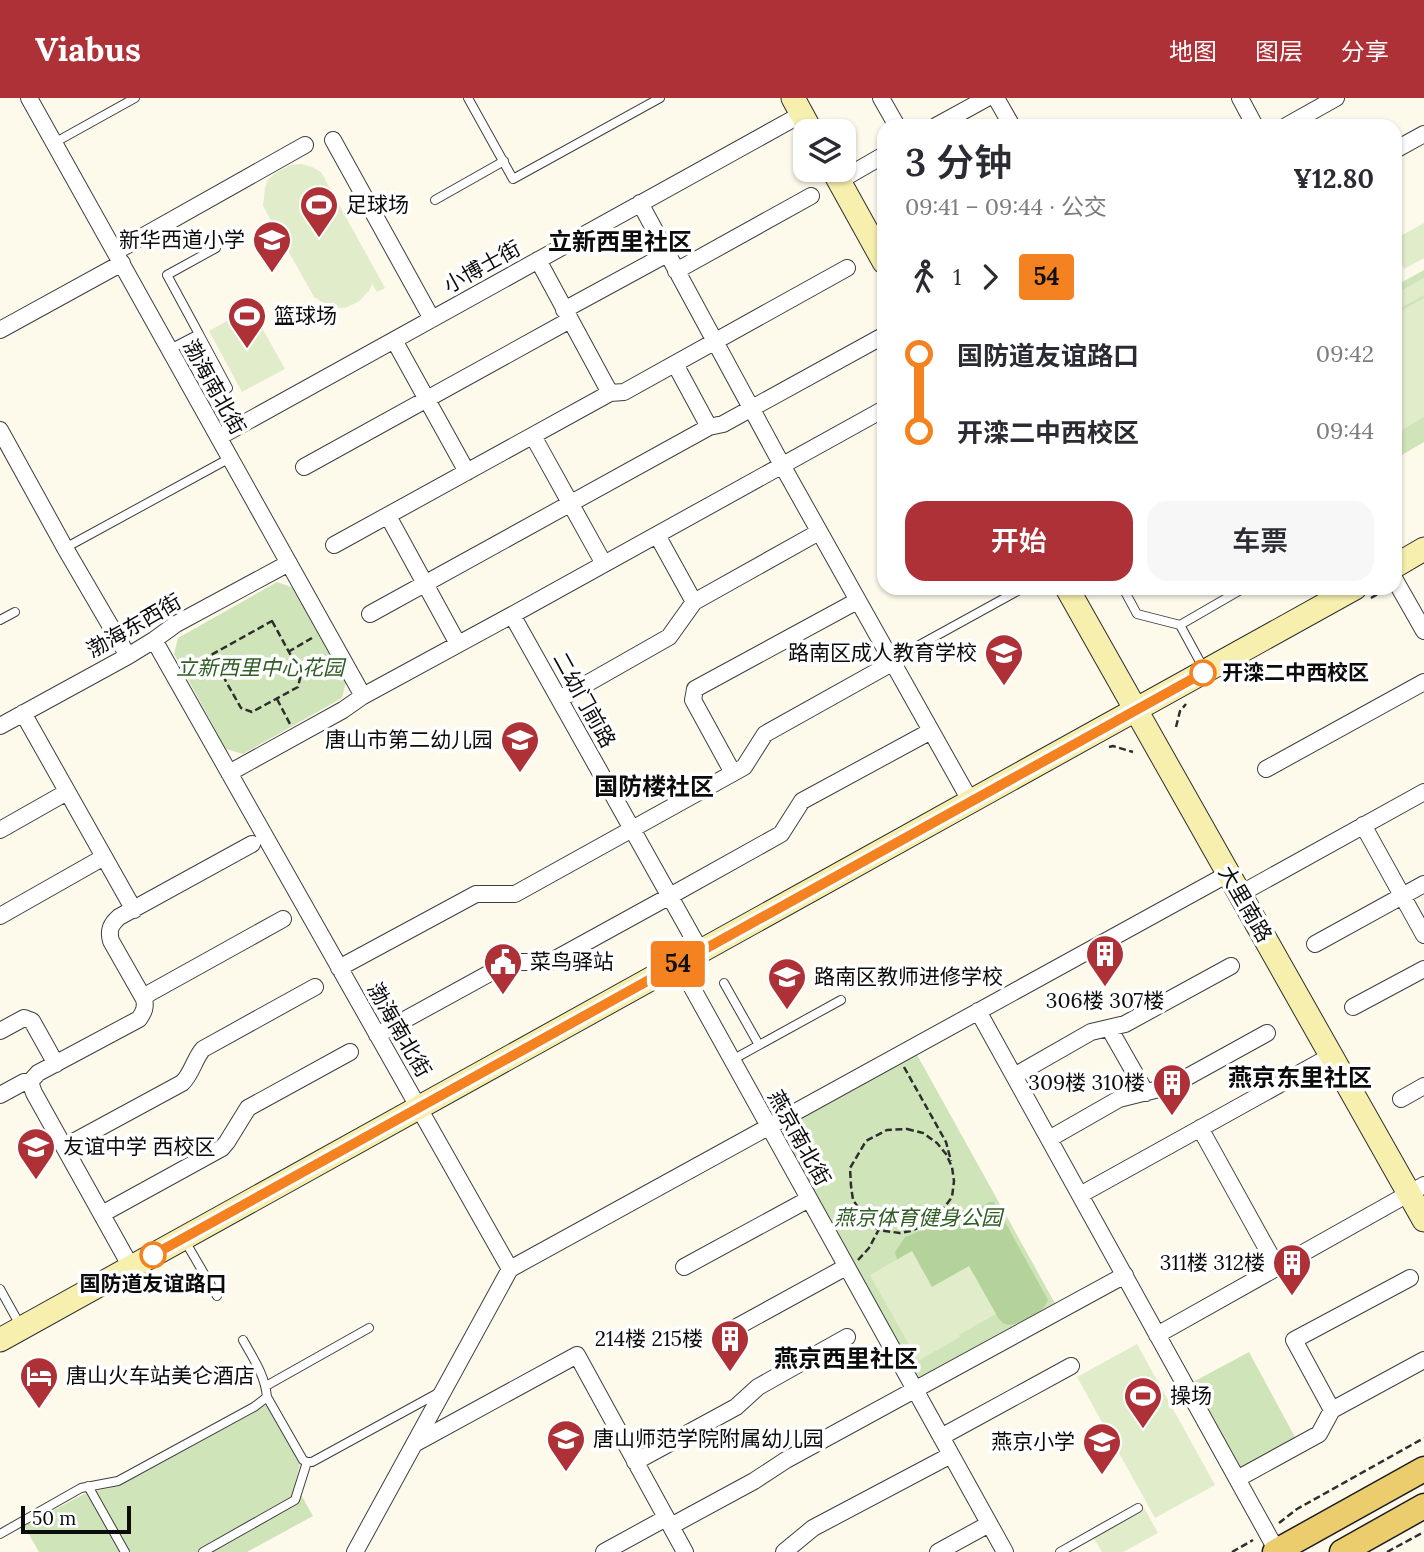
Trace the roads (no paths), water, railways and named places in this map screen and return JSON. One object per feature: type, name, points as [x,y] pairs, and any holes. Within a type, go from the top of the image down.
[{"type":"main road","points":[[1273,1545],[1424,1469]]},
{"type":"main road","points":[[1342,1552],[1424,1506]]},
{"type":"street","name":"渤海南北街","points":[[29,98],[363,695]]},
{"type":"street","points":[[881,98],[893,119]]},
{"type":"street","points":[[948,119],[986,98]]},
{"type":"street","points":[[996,98],[1008,119]]},
{"type":"street","points":[[1240,98],[1251,119]]},
{"type":"street","points":[[1298,119],[1336,98]]},
{"type":"street","name":"小博士街","points":[[219,437],[802,115]]},
{"type":"street","points":[[1402,146],[1424,134]]},
{"type":"street","points":[[333,140],[432,319]]},
{"type":"street","points":[[0,330],[306,145]]},
{"type":"street","points":[[856,167],[877,158]]},
{"type":"street","points":[[840,182],[877,249]]},
{"type":"street","points":[[676,271],[811,196]]},
{"type":"street","points":[[640,203],[751,409],[971,802]]},
{"type":"street","points":[[304,467],[426,400],[667,254]]},
{"type":"street","points":[[538,260],[610,393]]},
{"type":"street","points":[[334,545],[610,393],[624,392],[847,268]]},
{"type":"street","points":[[370,614],[709,427],[723,424],[877,339]]},
{"type":"street","points":[[394,340],[467,472]]},
{"type":"street","points":[[675,364],[709,427]]},
{"type":"street","points":[[229,773],[344,710],[363,695],[877,413]]},
{"type":"street","points":[[0,429],[128,656]]},
{"type":"street","points":[[533,436],[604,564]]},
{"type":"street","points":[[388,516],[458,644]]},
{"type":"street","points":[[560,699],[669,637],[694,601],[819,532]]},
{"type":"street","points":[[657,535],[694,601]]},
{"type":"street","points":[[1402,562],[1424,549]]},
{"type":"street","name":"渤海东西街","points":[[0,726],[128,656],[176,624],[289,563]]},
{"type":"street","points":[[1402,592],[1424,631]]},
{"type":"street","name":"大里南路","points":[[1071,595],[1228,874],[1416,1189],[1424,1220]]},
{"type":"street","points":[[0,1340],[1342,595]]},
{"type":"street","points":[[733,773],[692,699],[695,689],[858,601]]},
{"type":"street","name":"二幼门前路","points":[[512,615],[701,952]]},
{"type":"street","name":"渤海南北街","points":[[154,640],[510,1269]]},
{"type":"street","points":[[339,968],[476,894],[515,894],[633,829],[744,767],[765,734],[892,663]]},
{"type":"street","points":[[1266,769],[1424,682]]},
{"type":"street","points":[[23,713],[134,910]]},
{"type":"street","points":[[377,1035],[510,962],[550,962],[781,834],[802,801],[930,731]]},
{"type":"street","points":[[0,830],[67,792]]},
{"type":"street","points":[[1240,894],[1424,792]]},
{"type":"street","points":[[1363,825],[1424,935]]},
{"type":"street","points":[[0,1095],[24,1082],[30,1082],[38,1073],[139,1018],[146,1005],[111,941],[109,934],[113,923],[119,917],[252,844]]},
{"type":"street","points":[[0,916],[104,857]]},
{"type":"street","points":[[355,1552],[510,1269],[1228,874]]},
{"type":"street","points":[[1315,944],[1424,884]]},
{"type":"street","points":[[144,999],[148,994],[283,919]]},
{"type":"street","name":"燕京南北街","points":[[679,964],[1005,1552]]},
{"type":"street","points":[[1014,1076],[1091,1032],[1125,1024],[1231,966]]},
{"type":"street","points":[[1353,1007],[1424,969]]},
{"type":"street","points":[[64,1147],[182,1083],[203,1049],[315,987]]},
{"type":"street","points":[[978,1011],[1273,1545]]},
{"type":"street","points":[[0,1031],[24,1018],[32,1021],[56,1064]]},
{"type":"street","points":[[1110,1028],[1146,1093]]},
{"type":"street","points":[[1049,1139],[1119,1099],[1171,1086],[1267,1033]]},
{"type":"street","points":[[102,1214],[222,1148],[248,1108],[350,1052]]},
{"type":"street","points":[[1080,1195],[1327,1058]]},
{"type":"street","points":[[30,1082],[131,1267]]},
{"type":"street","points":[[1401,1099],[1424,1086]]},
{"type":"street","points":[[1200,1128],[1278,1268]]},
{"type":"street","points":[[1157,1335],[1416,1189]]},
{"type":"street","points":[[684,1267],[809,1199]]},
{"type":"street","points":[[724,1334],[846,1266]]},
{"type":"street","points":[[604,1552],[754,1481],[786,1460],[1125,1275]]},
{"type":"street","points":[[1332,1410],[1294,1340],[1410,1278]]},
{"type":"street","points":[[635,1462],[736,1407],[758,1387],[847,1337]]},
{"type":"street","points":[[414,1444],[578,1355],[685,1552]]},
{"type":"street","points":[[1237,1479],[1319,1434],[1332,1410],[1424,1360]]},
{"type":"street","points":[[941,1437],[1071,1366]]},
{"type":"street","points":[[784,1552],[813,1528],[951,1455]]},
{"type":"street","points":[[938,1552],[989,1524]]},
{"type":"lane","points":[[54,142],[135,98]]},
{"type":"lane","points":[[468,98],[513,179],[660,98]]},
{"type":"lane","points":[[435,200],[504,162]]},
{"type":"lane","points":[[216,248],[167,275],[228,388]]},
{"type":"lane","points":[[170,349],[199,334]]},
{"type":"lane","points":[[65,548],[230,458]]},
{"type":"lane","points":[[914,648],[1010,595]]},
{"type":"lane","points":[[1127,595],[1137,614],[1180,625],[1232,595]]},
{"type":"lane","points":[[0,620],[15,612]]},
{"type":"lane","points":[[1180,625],[1206,671]]},
{"type":"lane","points":[[724,983],[759,1045]]},
{"type":"lane","points":[[733,1060],[841,1000]]},
{"type":"lane","points":[[184,1238],[217,1296]]},
{"type":"lane","points":[[0,1289],[22,1328]]},
{"type":"lane","points":[[266,1386],[369,1328]]},
{"type":"lane","points":[[243,1340],[263,1378],[267,1397],[303,1460],[307,1462],[312,1462],[443,1390]]},
{"type":"lane","points":[[0,1534],[81,1488],[118,1481],[254,1407],[267,1397]]},
{"type":"lane","points":[[203,1552],[295,1500],[307,1462]]},
{"type":"lane","points":[[88,1486],[125,1552]]},
{"type":"lane","points":[[1060,1552],[1138,1508]]},
{"type":"place","name":"足球场","points":[[319,239]]},
{"type":"place","name":"新华西道小学","points":[[272,274]]},
{"type":"place","name":"篮球场","points":[[247,350]]},
{"type":"place","name":"开滦二中西校区","points":[[1203,673]]},
{"type":"place","name":"路南区成人教育学校","points":[[1004,687]]},
{"type":"place","name":"唐山市第二幼儿园","points":[[520,774]]},
{"type":"place","name":"306楼 307楼","points":[[1105,988]]},
{"type":"place","name":"菜鸟驿站","points":[[503,996]]},
{"type":"place","name":"路南区教师进修学校","points":[[787,1011]]},
{"type":"place","name":"309楼 310楼","points":[[1172,1117]]},
{"type":"place","name":"友谊中学 西校区","points":[[36,1181]]},
{"type":"place","name":"国防道友谊路口","points":[[153,1255]]},
{"type":"place","name":"311楼 312楼","points":[[1292,1297]]},
{"type":"place","name":"214楼 215楼","points":[[730,1373]]},
{"type":"place","name":"唐山火车站美仑酒店","points":[[39,1410]]},
{"type":"place","name":"操场","points":[[1143,1430]]},
{"type":"place","name":"唐山师范学院附属幼儿园","points":[[566,1473]]},
{"type":"place","name":"燕京小学","points":[[1102,1476]]},
{"type":"district","name":"立新西里社区","points":[[620,242]]},
{"type":"district","name":"国防楼社区","points":[[654,787]]},
{"type":"district","name":"燕京东里社区","points":[[1300,1078]]},
{"type":"district","name":"燕京西里社区","points":[[846,1359]]},
{"type":"park label","name":"立新西里中心花园","points":[[260,668]]},
{"type":"park label","name":"燕京体育健身公园","points":[[918,1218]]}]
